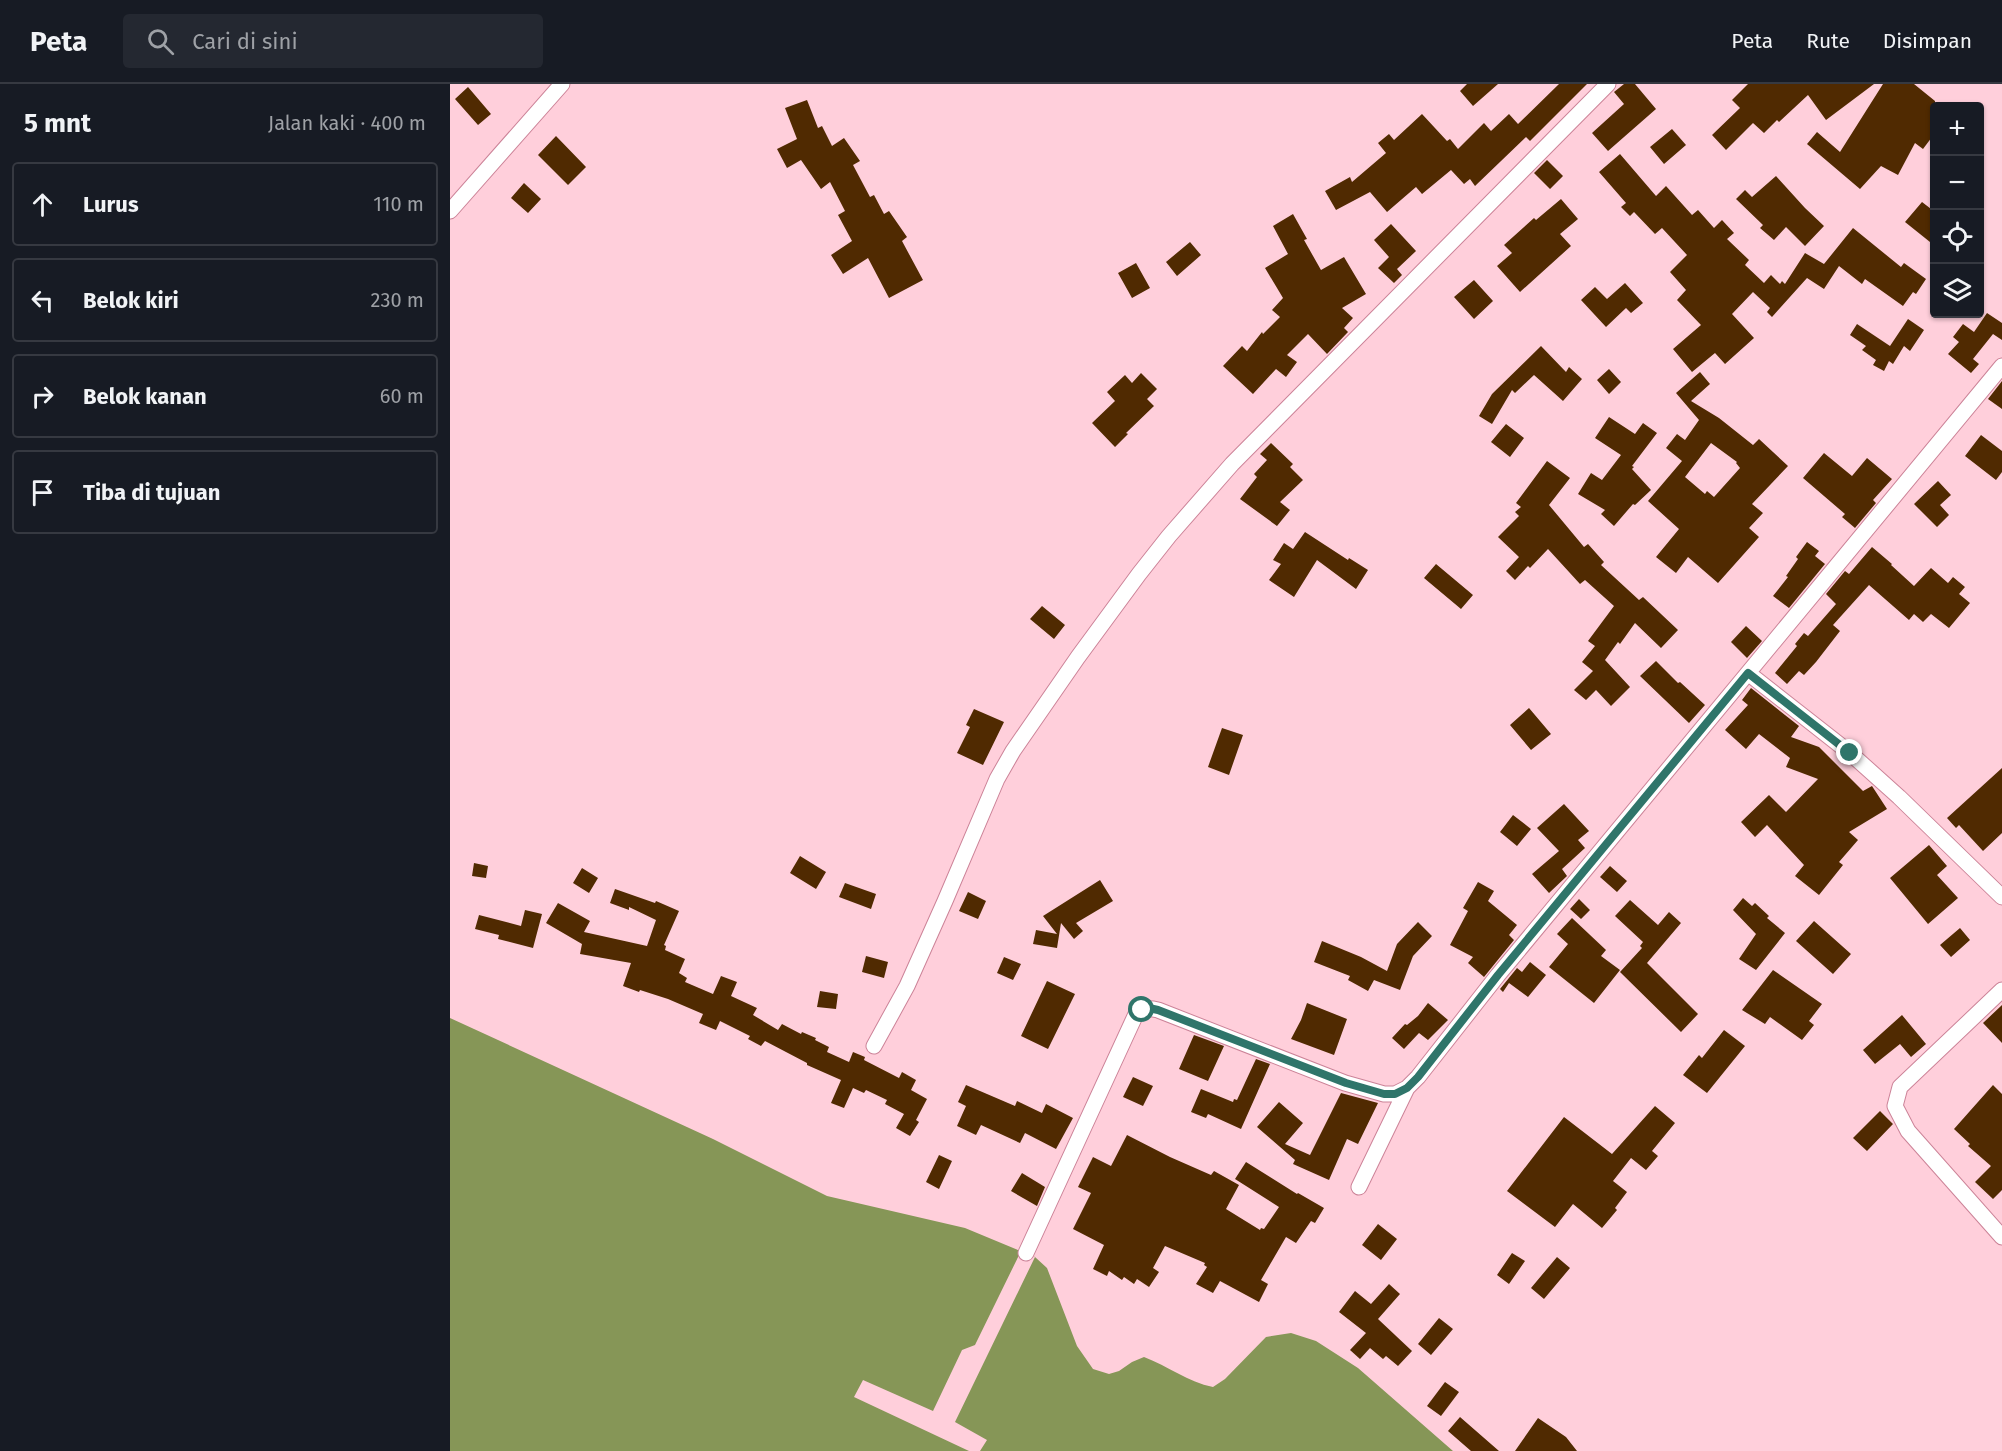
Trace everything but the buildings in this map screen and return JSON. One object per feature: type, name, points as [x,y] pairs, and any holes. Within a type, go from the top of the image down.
[{"type":"street","points":[[450,211],[562,84]]},
{"type":"street","points":[[874,1046],[907,986],[997,779],[1013,751],[1139,574],[1232,464],[1608,84]]},
{"type":"street","points":[[1026,1253],[1136,1014],[1142,1010],[1149,1008],[1158,1010],[1346,1083],[1384,1094],[1395,1094],[1407,1088],[2002,366]]},
{"type":"street","points":[[1748,673],[1850,753],[1891,789],[2002,897]]},
{"type":"street","points":[[2002,990],[1900,1087],[1894,1106],[1908,1131],[2002,1237]]},
{"type":"street","points":[[1359,1187],[1407,1088]]},
{"type":"shaded area","points":[[450,1018],[713,1139],[827,1196],[965,1228],[1035,1257],[1047,1268],[1077,1346],[1093,1369],[1109,1374],[1144,1357],[1213,1387],[1225,1379],[1266,1337],[1291,1333],[1316,1341],[1358,1368],[1453,1451],[450,1451]]},
{"type":"pier","points":[[1021,1251],[1035,1257],[955,1422],[987,1440],[980,1451],[969,1451],[854,1397],[863,1380],[933,1411],[962,1350],[975,1345]]},
{"type":"route","points":[[1142,1010],[1149,1008],[1158,1010],[1346,1083],[1384,1094],[1395,1094],[1407,1088],[1418,1077],[1498,975],[1748,673],[1850,753]]}]
